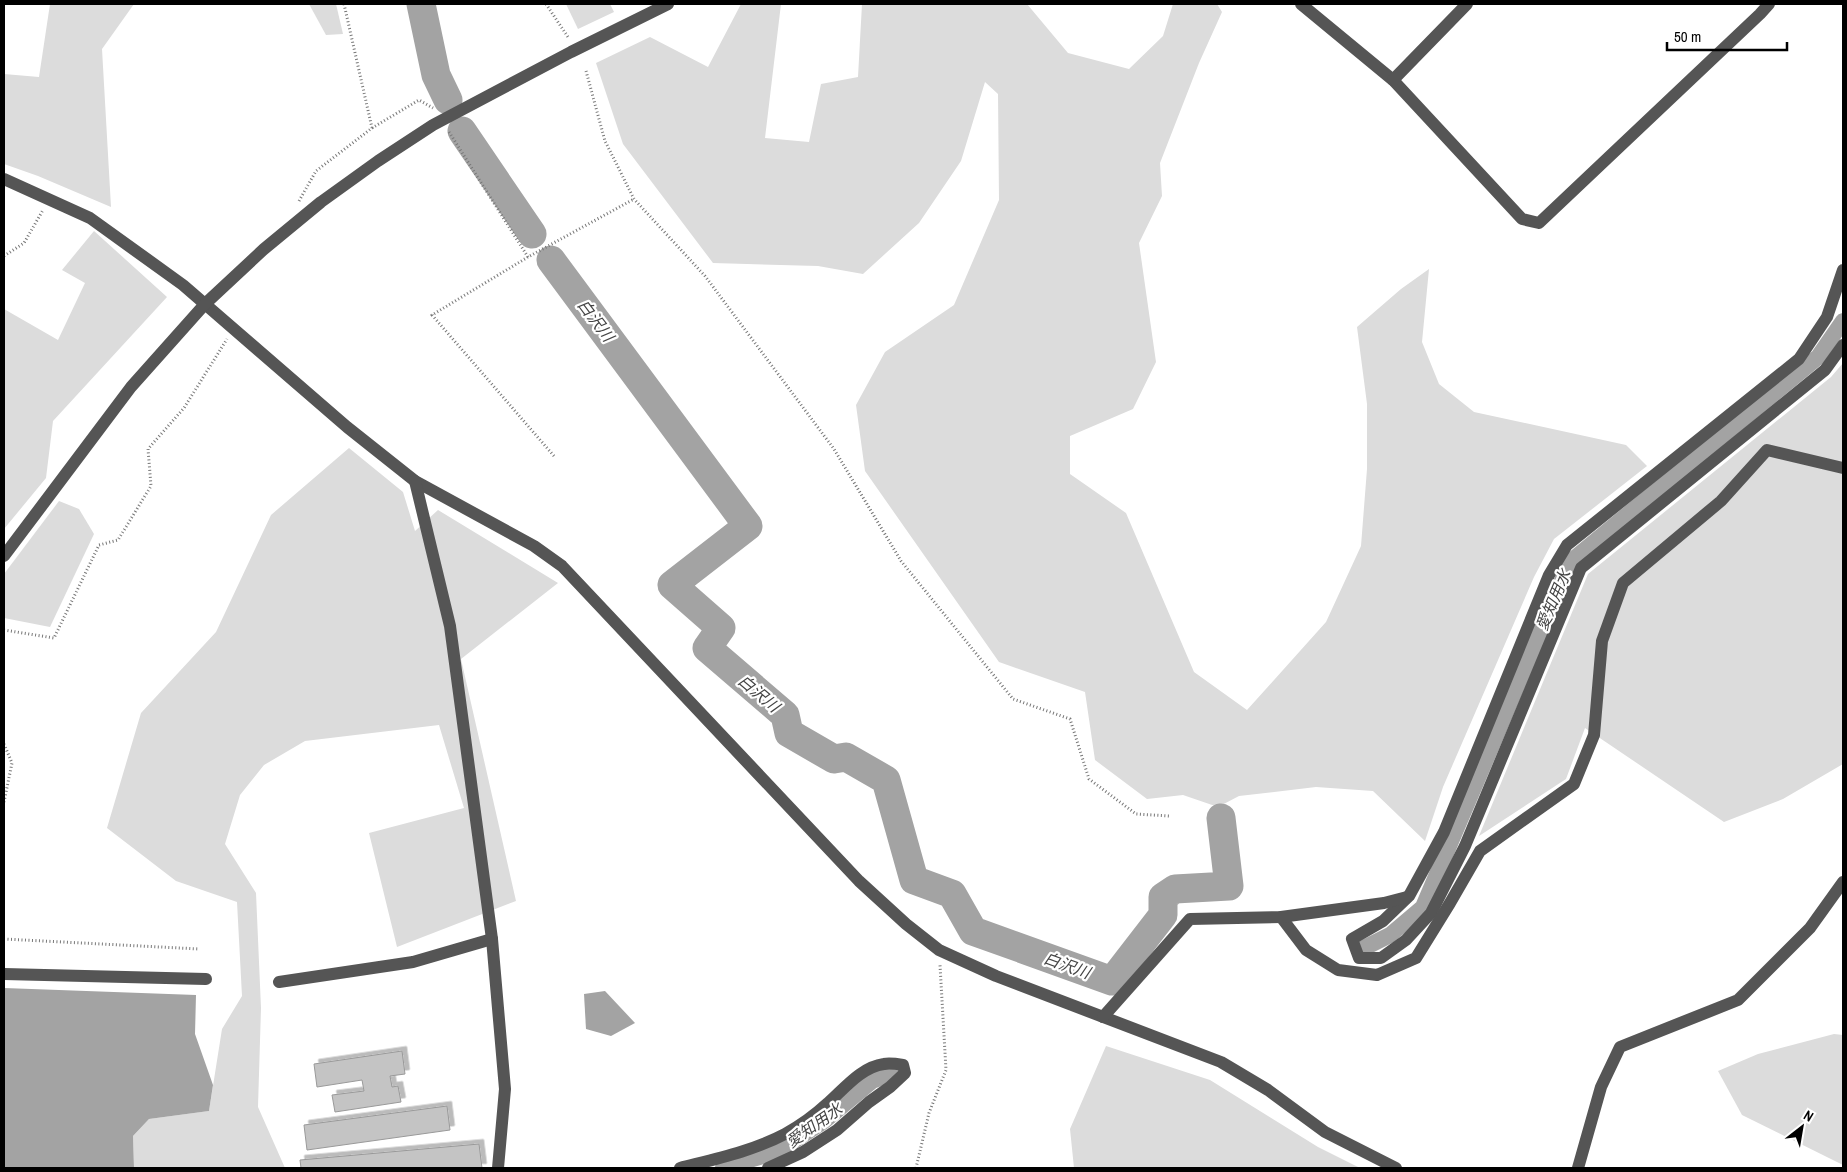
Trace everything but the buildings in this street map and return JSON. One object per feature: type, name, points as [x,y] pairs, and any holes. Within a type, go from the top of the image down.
[{"type":"street","points":[[4,556],[131,387],[205,304],[264,249],[321,202],[433,125],[571,52],[668,4]]},
{"type":"street","points":[[1301,4],[1393,80],[1522,219],[1539,223],[1769,4]]},
{"type":"street","points":[[1393,80],[1467,4]]},
{"type":"street","points":[[4,179],[90,218],[183,284],[347,426],[415,481],[534,546],[562,566],[859,881],[906,924],[939,950],[996,976],[1221,1062],[1268,1090],[1325,1132],[1396,1168]]},
{"type":"street","points":[[1827,317],[1843,270]]},
{"type":"street","points":[[1843,288],[1800,359],[1567,545],[1549,575],[1444,832],[1409,896],[1383,921],[1352,939],[1359,958],[1381,958],[1406,940],[1431,913],[1465,846],[1580,568],[1826,370],[1843,345]]},
{"type":"street","points":[[1281,917],[1306,950],[1338,970],[1377,975],[1416,958],[1480,851],[1574,784],[1594,735],[1602,641],[1623,582],[1721,501],[1767,450],[1843,468]]},
{"type":"street","points":[[415,481],[450,626],[492,939],[505,1089],[498,1168]]},
{"type":"street","points":[[1578,1168],[1601,1087],[1620,1047],[1738,1000],[1810,928],[1843,882]]},
{"type":"street","points":[[1103,1017],[1190,919],[1281,917],[1384,903],[1409,896]]},
{"type":"street","points":[[279,982],[413,962],[492,939]]},
{"type":"street","points":[[4,974],[206,979]]},
{"type":"street","points":[[680,1168],[774,1140],[806,1121],[848,1084],[870,1068],[884,1064],[903,1065],[905,1073],[837,1130],[803,1152],[768,1168]]},
{"type":"path","points":[[344,4],[372,128]]},
{"type":"path","points":[[546,4],[568,37]]},
{"type":"path","points":[[586,71],[605,141],[634,199],[705,276],[834,449],[901,561],[1013,698],[1070,720],[1090,779],[1136,814],[1169,816]]},
{"type":"path","points":[[297,204],[316,171],[372,128],[420,100],[433,108]]},
{"type":"path","points":[[447,130],[528,257]]},
{"type":"path","points":[[4,256],[24,243],[50,199]]},
{"type":"path","points":[[554,456],[432,315],[528,257],[634,199]]},
{"type":"path","points":[[4,630],[54,638],[99,545],[118,540],[152,486],[148,449],[184,408],[234,328]]},
{"type":"path","points":[[4,744],[12,763],[4,802]]},
{"type":"path","points":[[4,939],[199,949]]},
{"type":"path","points":[[916,1168],[929,1113],[946,1070],[939,950]]},
{"type":"shaded area","points":[[50,4],[134,4],[102,49],[111,207],[38,176],[4,164],[4,74],[39,77]]},
{"type":"shaded area","points":[[309,4],[336,4],[343,34],[326,35]]},
{"type":"shaded area","points":[[566,4],[610,4],[614,12],[578,29]]},
{"type":"shaded area","points":[[741,4],[781,4],[765,138],[809,142],[821,84],[858,77],[862,4],[1027,4],[1068,53],[1129,69],[1163,36],[1173,4],[1217,4],[1222,12],[1199,63],[1160,163],[1162,196],[1139,243],[1156,362],[1133,409],[1070,436],[1070,474],[1126,513],[1194,672],[1247,710],[1326,622],[1361,546],[1367,469],[1367,404],[1357,327],[1401,289],[1429,269],[1422,342],[1439,384],[1474,412],[1626,445],[1647,466],[1554,539],[1534,577],[1443,787],[1425,841],[1373,791],[1316,787],[1239,796],[1218,807],[1183,795],[1147,799],[1095,760],[1085,692],[999,662],[865,471],[856,405],[885,352],[954,305],[999,200],[998,94],[985,82],[961,161],[919,223],[863,274],[818,266],[713,263],[623,144],[596,63],[650,37],[708,67]]},
{"type":"shaded area","points":[[94,231],[167,297],[53,421],[46,478],[4,529],[4,309],[58,340],[85,283],[62,270]]},
{"type":"shaded area","points":[[1843,363],[1843,764],[1783,799],[1724,822],[1585,728],[1566,779],[1479,836],[1588,574],[1831,377]]},
{"type":"shaded area","points":[[349,448],[403,492],[415,531],[438,510],[558,583],[461,659],[516,901],[397,947],[369,833],[464,808],[439,725],[305,741],[264,765],[240,795],[225,844],[256,893],[261,1008],[258,1107],[285,1168],[134,1168],[133,1136],[149,1119],[209,1111],[222,1029],[242,996],[237,902],[176,881],[107,828],[141,713],[216,632],[271,515]]},
{"type":"shaded area","points":[[59,501],[79,509],[94,534],[50,627],[4,618],[4,574]]},
{"type":"shaded area","points":[[4,988],[196,995],[195,1034],[213,1085],[209,1111],[149,1119],[133,1136],[134,1168],[4,1168]]},
{"type":"shaded area","points":[[605,991],[635,1023],[611,1036],[586,1029],[584,994]]},
{"type":"shaded area","points":[[1834,1034],[1843,1035],[1843,1165],[1742,1115],[1718,1071],[1758,1054]]},
{"type":"shaded area","points":[[1106,1046],[1210,1080],[1318,1147],[1360,1168],[1074,1168],[1070,1129]]},
{"type":"waterway","name":"白沢川","points":[[421,4],[436,75],[448,100]]},
{"type":"waterway","name":"白沢川","points":[[462,131],[532,234]]},
{"type":"waterway","name":"白沢川","points":[[551,260],[748,526],[672,585],[721,628],[707,648],[785,715],[789,733],[834,759],[846,757],[886,780],[914,880],[952,894],[973,931],[1112,981],[1163,915],[1163,897],[1175,889],[1229,886],[1221,818]]},
{"type":"waterway","name":"愛知用水","points":[[1362,949],[1390,935],[1423,907],[1570,562],[1818,357],[1843,321]]},
{"type":"waterway","name":"愛知用水","points":[[723,1168],[769,1154],[786,1146],[824,1121],[872,1081],[900,1070]]}]
